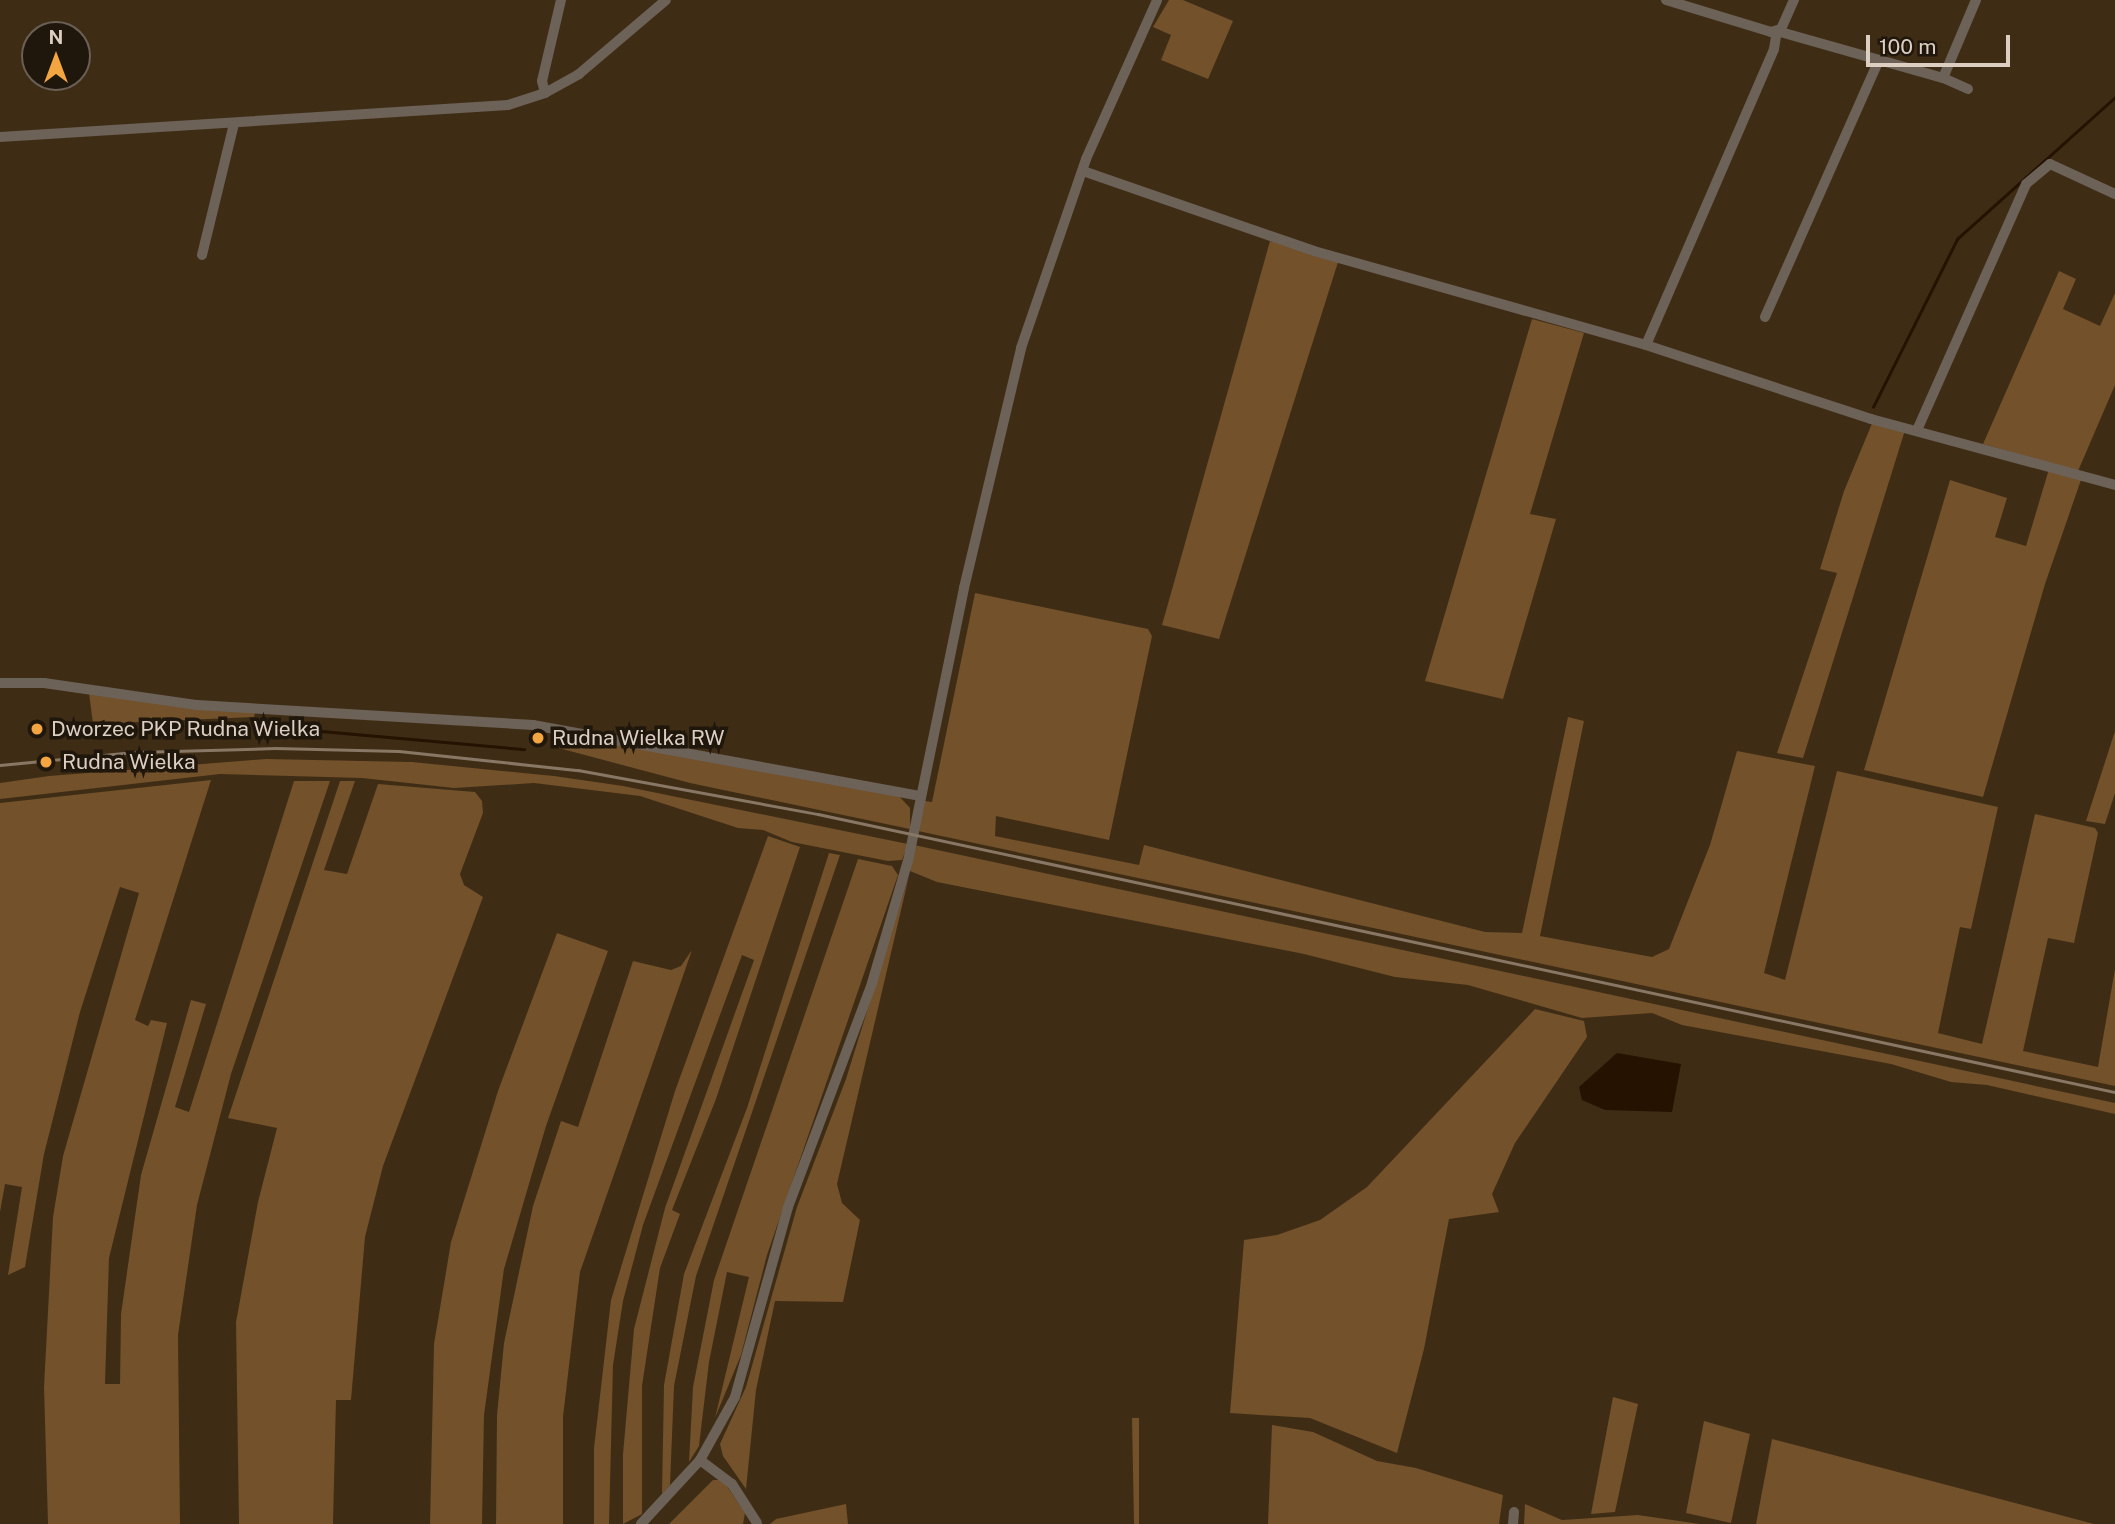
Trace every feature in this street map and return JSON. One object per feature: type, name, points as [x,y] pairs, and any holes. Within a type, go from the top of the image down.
[{"type":"street","points":[[544,93],[542,81],[561,0]]},
{"type":"street","points":[[0,138],[496,106],[544,93],[586,68],[666,0]]},
{"type":"street","points":[[641,1524],[700,1460],[735,1397],[788,1207],[872,983],[908,861],[1009,392],[1083,171],[1157,0]]},
{"type":"street","points":[[1666,0],[1878,62],[1943,78],[1968,89]]},
{"type":"street","points":[[1646,345],[1774,49],[1777,32],[1794,0]]},
{"type":"street","points":[[1943,78],[1976,0]]},
{"type":"street","points":[[1765,317],[1878,62]]},
{"type":"street","points":[[202,255],[234,124]]},
{"type":"street","points":[[1918,428],[2026,184],[2050,164],[2115,194]]},
{"type":"street","points":[[1083,171],[1314,251],[1646,345],[1871,419],[1918,428],[2115,485]]},
{"type":"street","points":[[0,683],[68,686],[197,705],[533,725],[920,796]]},
{"type":"street","points":[[700,1460],[732,1483],[757,1523]]},
{"type":"street","points":[[1513,1524],[1514,1512]]},
{"type":"shaded area","points":[[1169,0],[1183,0],[1233,21],[1208,79],[1161,60],[1171,35],[1153,27]]},
{"type":"shaded area","points":[[1270,241],[1339,259],[1219,639],[1162,625]]},
{"type":"shaded area","points":[[2059,271],[2076,279],[2063,309],[2100,326],[2115,293],[2115,385],[2078,471],[1983,444]]},
{"type":"shaded area","points":[[1532,319],[1584,333],[1530,514],[1556,519],[1503,699],[1425,681]]},
{"type":"shaded area","points":[[1873,421],[1906,427],[1803,758],[1777,753],[1837,573],[1820,569],[1844,491]]},
{"type":"shaded area","points":[[2049,469],[2082,477],[2045,584],[1983,797],[1864,770],[1950,480],[2007,498],[1995,537],[2026,546]]},
{"type":"shaded area","points":[[975,593],[1148,629],[1152,636],[1109,840],[996,816],[995,836],[1139,865],[1144,845],[1485,932],[1522,933],[1568,717],[1584,721],[1540,936],[1652,957],[1669,949],[1710,845],[1737,751],[1815,766],[1764,973],[1785,980],[1837,771],[1998,807],[1971,929],[1960,927],[1938,1033],[1982,1044],[2035,814],[2095,828],[2098,833],[2074,943],[2048,938],[2023,1051],[2098,1067],[2115,969],[2115,1086],[918,831],[925,801],[932,802]]},
{"type":"shaded area","points":[[89,693],[255,713],[254,717],[93,724]]},
{"type":"shaded area","points":[[2115,731],[2115,793],[2105,824],[2086,821]]},
{"type":"shaded area","points":[[553,732],[899,796],[910,808],[910,829],[690,783],[551,746]]},
{"type":"shaded area","points":[[266,759],[412,762],[554,776],[623,786],[908,844],[902,860],[888,861],[792,842],[763,830],[738,828],[640,796],[534,783],[454,788],[362,778],[220,774],[0,799],[0,783],[49,776]]},
{"type":"shaded area","points":[[211,780],[135,1020],[148,1026],[151,1020],[167,1023],[109,1258],[105,1384],[120,1384],[121,1314],[141,1175],[191,1000],[206,1004],[175,1107],[189,1112],[294,781],[330,781],[231,1074],[197,1205],[178,1335],[180,1524],[48,1524],[44,1387],[53,1217],[63,1156],[139,893],[120,887],[80,1012],[44,1154],[25,1267],[8,1275],[22,1187],[5,1184],[0,1212],[0,803]]},
{"type":"shaded area","points":[[340,781],[355,781],[324,870],[347,874],[378,784],[475,792],[482,801],[483,813],[460,874],[464,885],[483,897],[383,1166],[365,1237],[351,1400],[336,1400],[333,1524],[239,1524],[236,1322],[258,1202],[277,1128],[228,1118]]},
{"type":"shaded area","points":[[768,836],[800,847],[716,1099],[672,1210],[680,1214],[660,1268],[642,1386],[642,1514],[623,1524],[623,1454],[634,1329],[665,1208],[754,960],[742,955],[643,1225],[623,1301],[613,1365],[609,1524],[594,1524],[594,1448],[611,1300],[675,1091]]},
{"type":"shaded area","points":[[914,845],[2115,1103],[2115,1114],[1987,1085],[1951,1082],[1891,1064],[1682,1025],[1652,1013],[1582,1018],[1468,985],[1395,977],[1304,954],[937,882],[910,871]]},
{"type":"shaded area","points":[[829,853],[840,855],[696,1276],[674,1386],[670,1485],[662,1494],[664,1385],[684,1274],[747,1108]]},
{"type":"shaded area","points":[[858,859],[892,866],[898,875],[767,1255],[741,1355],[715,1418],[749,1277],[727,1272],[709,1362],[699,1446],[689,1462],[693,1387],[714,1280]]},
{"type":"shaded area","points":[[909,876],[837,1184],[842,1203],[860,1220],[843,1302],[775,1301],[756,1390],[746,1489],[723,1456],[720,1444],[746,1387],[797,1207],[846,1079]]},
{"type":"shaded area","points":[[557,933],[608,951],[546,1126],[504,1269],[484,1415],[482,1524],[430,1524],[434,1344],[451,1242],[498,1091]]},
{"type":"shaded area","points":[[692,950],[580,1272],[563,1417],[563,1524],[496,1524],[497,1415],[504,1343],[533,1206],[561,1121],[578,1127],[633,961],[671,970],[681,966]]},
{"type":"shaded area","points":[[1535,1009],[1584,1021],[1587,1037],[1515,1143],[1492,1194],[1499,1212],[1449,1219],[1424,1349],[1397,1453],[1310,1418],[1230,1413],[1244,1240],[1277,1235],[1320,1220],[1367,1187]]},
{"type":"shaded area","points":[[1617,1053],[1681,1064],[1672,1112],[1605,1110],[1582,1100],[1579,1087]]},
{"type":"shaded area","points":[[1613,1397],[1638,1404],[1615,1512],[1591,1514]]},
{"type":"shaded area","points":[[1132,1418],[1139,1418],[1139,1524],[1134,1524]]},
{"type":"shaded area","points":[[1704,1421],[1750,1434],[1731,1523],[1686,1513]]},
{"type":"shaded area","points":[[1272,1425],[1313,1432],[1377,1461],[1416,1468],[1503,1495],[1499,1524],[1268,1524]]},
{"type":"shaded area","points":[[1772,1439],[1822,1452],[2094,1524],[1756,1524]]},
{"type":"shaded area","points":[[713,1480],[723,1480],[745,1513],[743,1524],[669,1524]]},
{"type":"shaded area","points":[[846,1504],[848,1524],[770,1524],[776,1519]]},
{"type":"shaded area","points":[[1525,1504],[1562,1520],[1638,1515],[1700,1524],[1524,1524]]},
{"type":"waterway","points":[[1873,407],[1957,239],[2115,97]]},
{"type":"waterway","points":[[310,730],[524,749]]},
{"type":"railway","points":[[0,765],[136,752],[275,748],[399,751],[578,770],[818,814],[2115,1092]]},
{"type":"place","name":"Dworzec PKP Rudna Wielka","points":[[37,729]]},
{"type":"place","name":"Rudna Wielka RW","points":[[538,738]]},
{"type":"place","name":"Rudna Wielka","points":[[46,762]]}]
